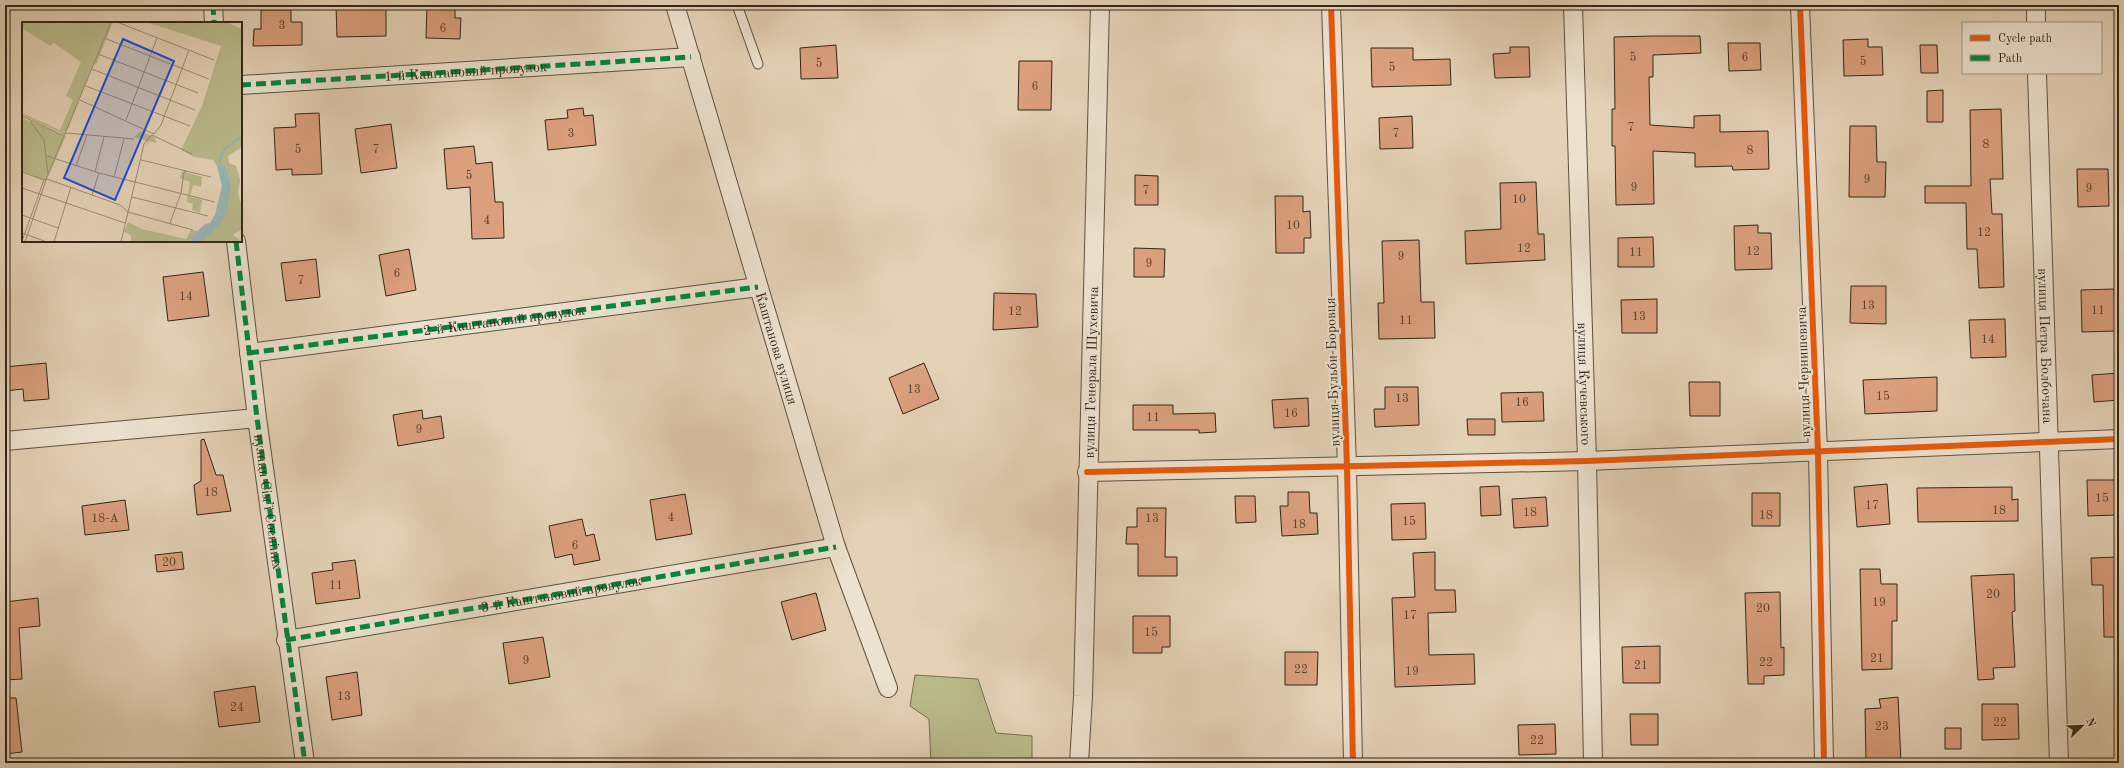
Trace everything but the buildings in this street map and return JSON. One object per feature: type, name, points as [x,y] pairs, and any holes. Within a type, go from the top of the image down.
[{"type":"street","points":[[213,5],[214,22]]},
{"type":"street","name":"Каштанова вулиця","points":[[675,5],[836,547],[888,688]]},
{"type":"street","name":"вулиця Генерала Шухевича","points":[[1079,763],[1083,696],[1087,472],[1100,5]]},
{"type":"street","name":"вулиця Бульби-Боровця","points":[[1331,5],[1347,467],[1354,763]]},
{"type":"street","name":"вулиця Кучевського","points":[[1573,5],[1587,461],[1592,763]]},
{"type":"street","name":"вулиця Чернишевича","points":[[1800,5],[1818,452],[1824,763]]},
{"type":"street","points":[[2036,5],[2036,22]]},
{"type":"street","name":"1-й Каштановий провулок","points":[[242,85],[691,57]]},
{"type":"street","name":"вулиця Петра Болбочана","points":[[2037,74],[2060,763]]},
{"type":"street","name":"вулиця Сім’ї Сосніних","points":[[236,242],[286,640],[305,763]]},
{"type":"street","name":"2-й Каштановий провулок","points":[[250,353],[758,286]]},
{"type":"street","points":[[5,441],[257,418]]},
{"type":"street","points":[[1087,472],[1587,461],[2119,439]]},
{"type":"street","name":"3-й Каштановий провулок","points":[[286,640],[836,547]]},
{"type":"lane","points":[[737,5],[758,64]]},
{"type":"green space","points":[[915,675],[978,679],[996,733],[1032,736],[1032,763],[931,763],[929,719],[910,706]]},
{"type":"marked path","points":[[213,5],[214,22]]},
{"type":"marked path","points":[[242,85],[691,57]]},
{"type":"marked path","points":[[236,242],[257,418],[305,763]]},
{"type":"marked path","points":[[249,353],[758,287]]},
{"type":"marked path","points":[[286,640],[836,547]]},
{"type":"cycle path","points":[[1331,5],[1347,467],[1353,763]]},
{"type":"cycle path","points":[[1800,5],[1818,452],[1824,763]]},
{"type":"cycle path","points":[[1087,472],[1587,461],[2119,439]]}]
